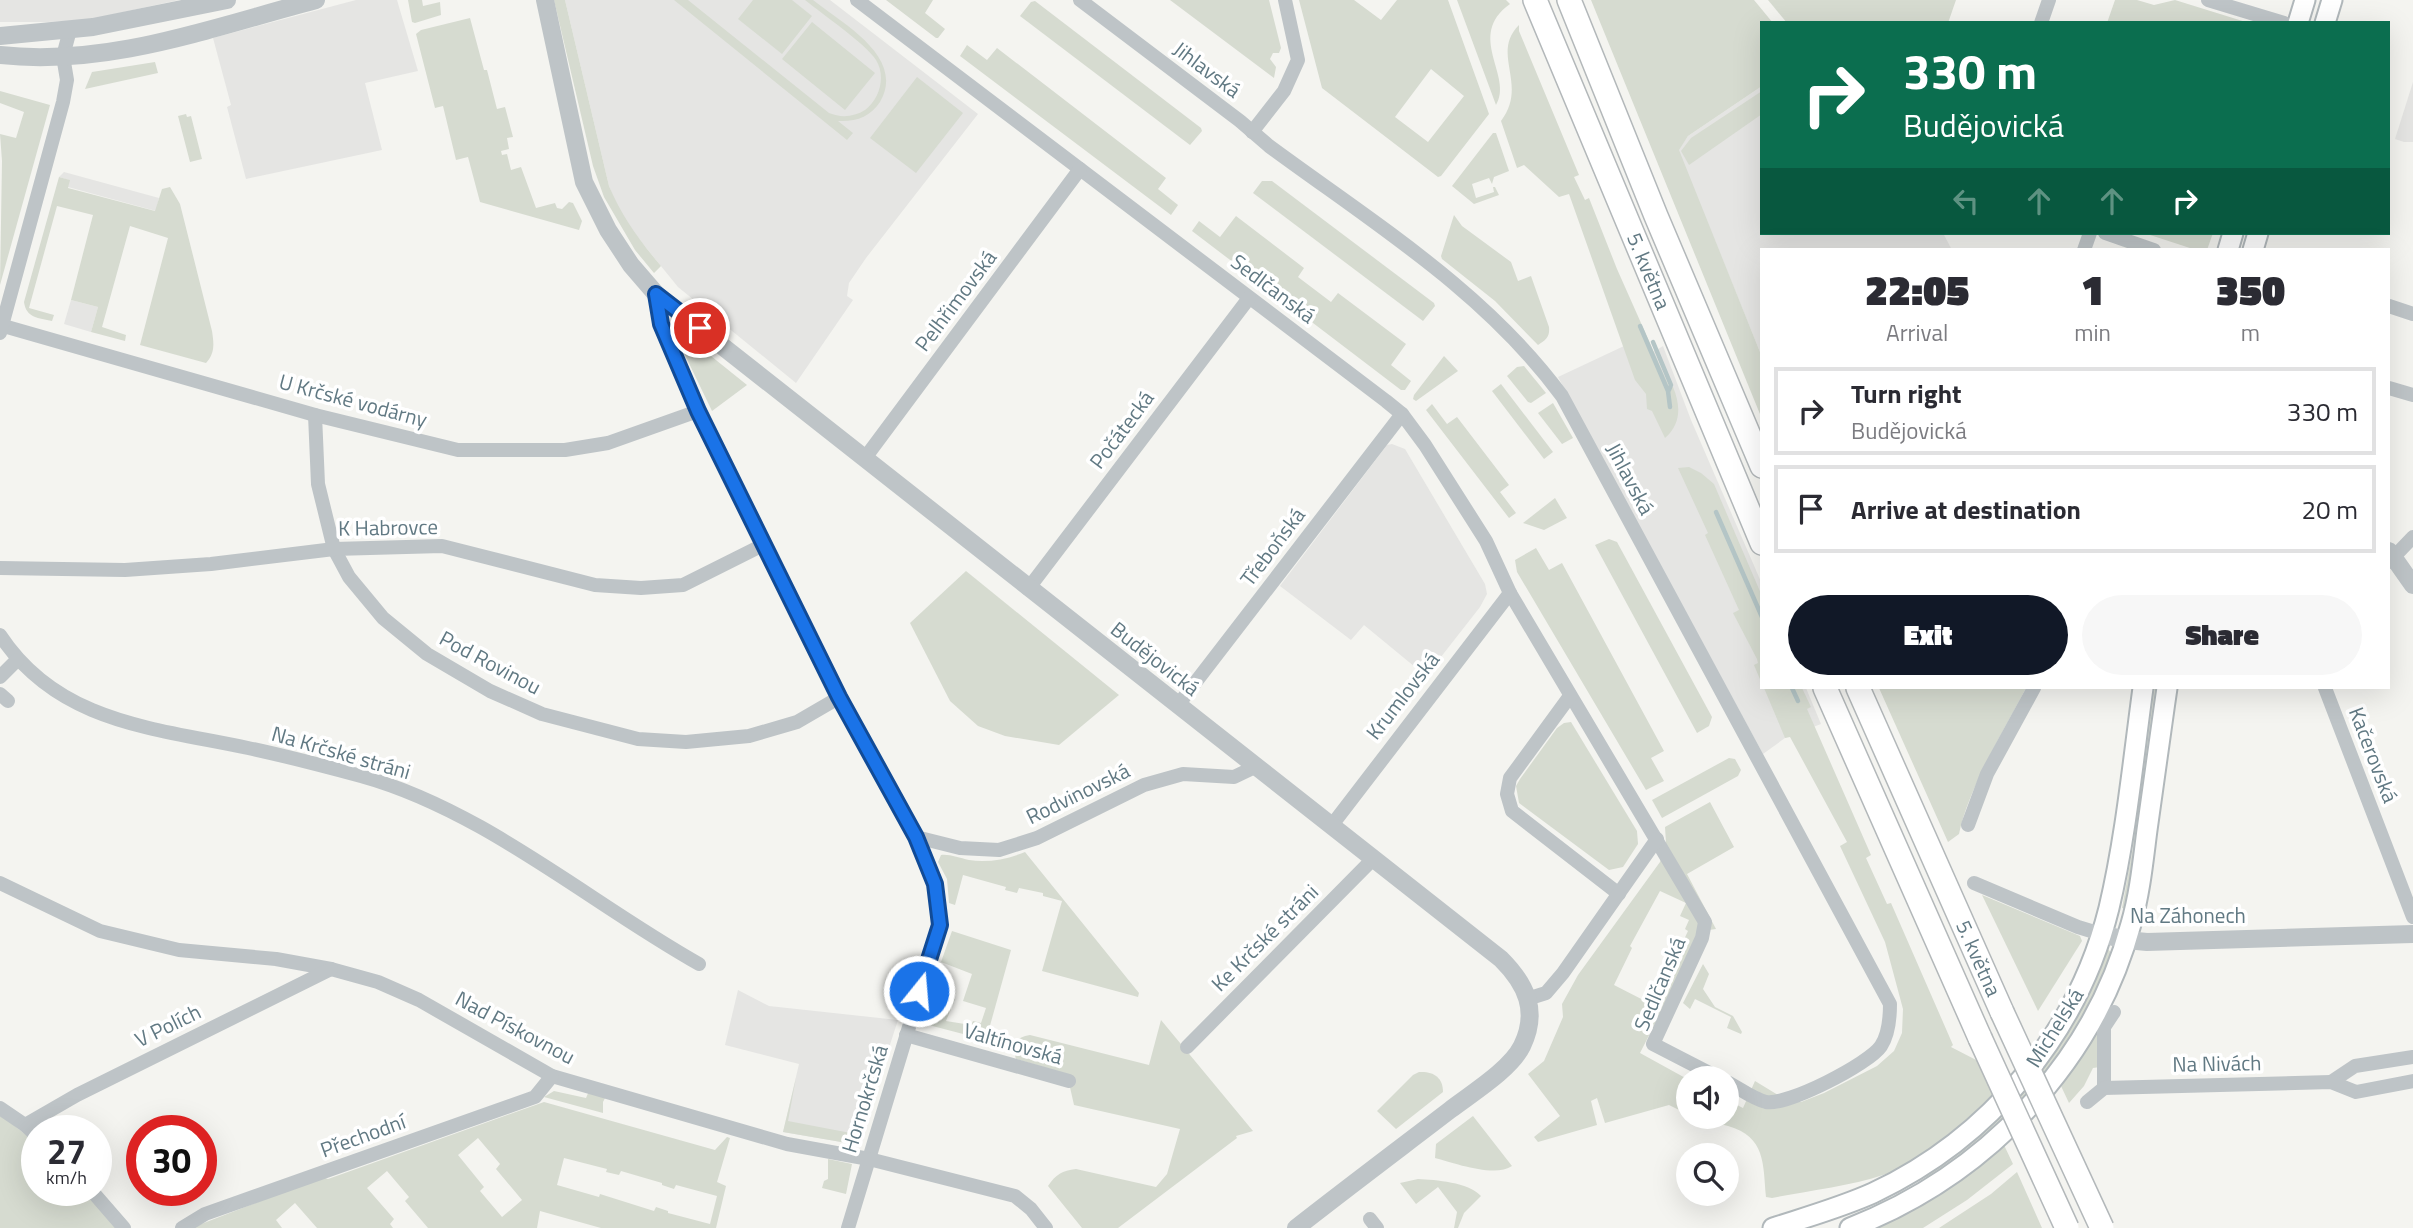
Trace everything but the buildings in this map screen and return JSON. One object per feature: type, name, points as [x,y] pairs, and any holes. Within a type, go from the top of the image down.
[{"type":"highway","name":"5. května","points":[[1535,0],[1760,538]]},
{"type":"highway","name":"5. května","points":[[1569,0],[1656,216],[1760,461]]},
{"type":"highway","name":"5. května","points":[[1825,689],[2067,1228]]},
{"type":"highway","name":"5. května","points":[[1858,689],[2002,1012],[2102,1228]]},
{"type":"main road","points":[[2299,21],[2305,0]]},
{"type":"main road","points":[[2326,21],[2332,0]]},
{"type":"main road","name":"Michelská","points":[[1773,1228],[1853,1201],[1892,1183],[1937,1156],[1989,1115],[2027,1073],[2059,1028],[2088,973],[2108,909],[2126,812],[2143,689]]},
{"type":"main road","name":"Michelská","points":[[1850,1228],[1898,1207],[1943,1181],[1978,1156],[2016,1121],[2056,1075],[2082,1036],[2102,999],[2126,940],[2138,893],[2167,689]]},
{"type":"street","points":[[0,36],[70,30],[227,0]]},
{"type":"street","points":[[0,55],[25,58],[97,54],[229,26],[316,0]]},
{"type":"street","name":"Budějovická","points":[[533,0],[550,71],[563,92]]},
{"type":"street","name":"Budějovická","points":[[545,0],[584,181],[614,239],[631,265],[656,294],[1028,589],[1332,825],[1501,959],[1518,976],[1530,1016],[1525,1039],[1515,1057],[1296,1228]]},
{"type":"street","name":"Sedlčanská","points":[[857,0],[1402,414],[1486,541],[1510,593],[1705,922],[1702,937],[1653,1044],[1696,1066]]},
{"type":"street","name":"Jihlavská","points":[[1080,0],[1459,286],[1517,340],[1562,396],[1890,1004],[1890,1019],[1881,1047],[1849,1070],[1779,1102],[1765,1102],[1739,1088]]},
{"type":"street","points":[[1252,132],[1284,91],[1298,60],[1285,0]]},
{"type":"street","points":[[2042,21],[2049,0]]},
{"type":"street","points":[[2208,0],[2277,21]]},
{"type":"street","points":[[1,328],[62,102],[66,80],[63,56],[70,30]]},
{"type":"street","name":"Pelhřimovská","points":[[865,458],[1080,169]]},
{"type":"street","points":[[2111,235],[2148,248]]},
{"type":"street","name":"Hornokrčská","points":[[656,294],[661,324],[698,411],[839,697],[916,837],[935,884],[940,925],[848,1228]]},
{"type":"street","name":"Počátecká","points":[[1028,589],[1249,298]]},
{"type":"street","points":[[2390,306],[2413,314]]},
{"type":"street","name":"U Krčské vodárny","points":[[1,328],[315,415],[458,450],[565,450],[608,443],[698,411]]},
{"type":"street","points":[[2390,388],[2413,396]]},
{"type":"street","name":"Třeboňská","points":[[1178,705],[1402,414]]},
{"type":"street","name":"Pod Rovinou","points":[[315,415],[318,484],[334,549],[349,577],[383,618],[427,654],[489,691],[542,714],[638,739],[687,742],[748,736],[797,722],[839,697]]},
{"type":"street","points":[[2413,537],[2390,557],[2413,585]]},
{"type":"street","name":"K Habrovce","points":[[0,568],[125,570],[211,564],[334,549],[442,546],[595,585],[641,588],[683,585],[763,545]]},
{"type":"street","name":"Krumlovská","points":[[1332,825],[1510,593]]},
{"type":"street","name":"Na Krčské stráni","points":[[0,635],[26,669],[65,698],[106,716],[154,730],[249,748],[364,777],[430,803],[495,835],[648,936],[699,964]]},
{"type":"street","points":[[0,677],[17,660]]},
{"type":"street","points":[[1968,825],[1987,774],[2033,689]]},
{"type":"street","name":"Kačerovská","points":[[2325,689],[2413,917]]},
{"type":"street","points":[[1570,696],[1510,778],[1507,794],[1512,811],[1619,894]]},
{"type":"street","name":"Rodvinovská","points":[[916,837],[960,848],[999,850],[1037,838],[1144,785],[1183,774],[1234,777],[1257,766]]},
{"type":"street","points":[[1527,999],[1546,993],[1563,973],[1657,839]]},
{"type":"street","name":"Ke Krčské stráni","points":[[1187,1047],[1373,859]]},
{"type":"street","name":"Nad Pískovnou","points":[[0,883],[100,931],[179,950],[276,959],[331,969],[378,982],[419,1000],[552,1076],[787,1144],[869,1159],[1015,1196],[1031,1209],[1046,1228]]},
{"type":"street","name":"Na Záhonech","points":[[1974,883],[2078,927],[2126,940],[2147,942],[2413,934]]},
{"type":"street","name":"V Polích","points":[[42,1115],[77,1095],[331,969]]},
{"type":"street","points":[[2087,1102],[2104,1088],[2104,1027],[2114,1012]]},
{"type":"street","name":"Valtínovská","points":[[906,1035],[1069,1081]]},
{"type":"street","name":"Na Nivách","points":[[2331,1082],[2355,1066],[2413,1057]]},
{"type":"street","name":"Přechodní","points":[[182,1228],[205,1214],[536,1097],[552,1076]]},
{"type":"street","name":"Na Nivách","points":[[2104,1088],[2331,1082],[2356,1092],[2413,1081]]},
{"type":"street","points":[[0,1108],[21,1122]]},
{"type":"street","points":[[105,1206],[124,1228]]},
{"type":"shaded area","points":[[0,0],[179,0],[87,20],[0,22]]},
{"type":"shaded area","points":[[356,0],[397,0],[418,71],[365,83],[382,150],[246,179],[227,107],[231,105],[213,38]]},
{"type":"shaded area","points":[[408,0],[422,0],[423,6],[440,2],[441,15],[412,22]]},
{"type":"shaded area","points":[[554,0],[565,0],[609,186],[632,228],[661,266],[654,273],[635,250],[604,197],[593,166]]},
{"type":"shaded area","points":[[565,0],[830,0],[978,114],[849,283],[847,296],[853,300],[796,383],[678,287],[630,228],[609,186]]},
{"type":"shaded area","points":[[674,0],[688,0],[829,113],[843,116],[856,114],[865,110],[878,94],[881,80],[879,66],[871,53],[805,0],[813,0],[854,31],[878,56],[885,70],[886,86],[880,102],[862,118],[838,121],[853,133],[847,140]]},
{"type":"shaded area","points":[[753,0],[792,0],[812,16],[782,54],[738,19]]},
{"type":"shaded area","points":[[886,0],[933,0],[925,13],[945,29],[936,38]]},
{"type":"shaded area","points":[[1170,0],[1269,0],[1281,48],[1279,53],[1273,53],[1270,59],[1276,67],[1274,78]]},
{"type":"shaded area","points":[[1299,0],[1354,0],[1381,20],[1397,0],[1448,0],[1489,114],[1438,177],[1322,88]],"holes":[[[1431,69],[1464,96],[1428,142],[1395,117]]]},
{"type":"shaded area","points":[[1457,0],[1506,0],[1510,4],[1497,16],[1491,29],[1500,94],[1496,105]]},
{"type":"shaded area","points":[[1591,0],[1754,0],[1771,21],[1760,21],[1760,87],[1688,136],[1679,150],[1760,352],[1760,414]]},
{"type":"shaded area","points":[[1768,0],[1956,0],[1949,21],[1785,21]]},
{"type":"shaded area","points":[[2115,0],[2137,0],[2154,5],[2175,0],[2243,21],[2108,21]]},
{"type":"shaded area","points":[[1035,1],[1202,131],[1190,145],[1020,16],[1031,2]]},
{"type":"shaded area","points":[[470,18],[497,109],[505,107],[513,137],[507,138],[509,149],[501,151],[502,155],[507,154],[511,170],[521,167],[536,208],[555,203],[557,208],[562,209],[569,202],[573,203],[582,221],[579,230],[480,202],[468,157],[456,160],[443,106],[435,108],[416,34],[421,30]]},
{"type":"shaded area","points":[[812,22],[875,73],[845,110],[782,59]]},
{"type":"shaded area","points":[[1519,25],[1519,31],[1579,175],[1574,177],[1585,200],[1589,198],[1617,269],[1669,386],[1673,387],[1676,394],[1677,421],[1665,438],[1652,411],[1647,409],[1646,394],[1635,380],[1569,194],[1559,197],[1524,165],[1517,168],[1501,121],[1509,107],[1512,94],[1508,47],[1511,36]]},
{"type":"shaded area","points":[[967,45],[987,60],[997,48],[1166,178],[1158,189],[1178,205],[1171,215],[960,56]]},
{"type":"shaded area","points":[[155,62],[158,73],[85,89],[92,72]]},
{"type":"shaded area","points":[[917,77],[963,113],[916,173],[870,138]]},
{"type":"shaded area","points":[[2413,82],[2413,142],[2404,142],[2395,139]]},
{"type":"shaded area","points":[[1760,87],[1760,235],[1944,235],[1951,248],[1760,248],[1760,352],[1678,150],[1688,136]]},
{"type":"shaded area","points":[[0,91],[50,105],[0,285],[0,134],[16,138],[24,112],[0,103]]},
{"type":"shaded area","points":[[1760,92],[1760,115],[1689,165],[1681,151],[1691,138]]},
{"type":"shaded area","points":[[186,114],[187,117],[191,116],[202,159],[190,162],[178,116]]},
{"type":"shaded area","points":[[1493,133],[1496,133],[1509,171],[1494,177],[1492,184],[1489,178],[1472,184],[1476,198],[1494,192],[1493,187],[1499,195],[1474,204],[1452,186]]},
{"type":"shaded area","points":[[64,172],[159,198],[156,211],[68,187],[69,180],[59,177]]},
{"type":"shaded area","points":[[59,177],[70,180],[68,188],[155,211],[162,189],[170,187],[180,204],[212,331],[213,348],[206,363],[140,345],[168,238],[130,226],[102,327],[126,335],[125,341],[91,332],[98,307],[71,300],[93,215],[57,206],[29,308],[54,315],[52,321],[27,311],[24,302]]},
{"type":"shaded area","points":[[1262,181],[1272,181],[1435,306],[1423,321],[1253,193]]},
{"type":"shaded area","points":[[1454,215],[1462,226],[1511,262],[1518,281],[1531,276],[1549,327],[1548,336],[1538,345],[1495,301],[1442,259]]},
{"type":"shaded area","points":[[1236,216],[1304,268],[1298,277],[1331,302],[1338,293],[1406,344],[1391,365],[1411,381],[1405,390],[1401,390],[1192,231],[1199,221],[1220,237]]},
{"type":"shaded area","points":[[2150,235],[2212,235],[2208,248],[2190,248]]},
{"type":"shaded area","points":[[71,300],[98,307],[91,332],[64,324]]},
{"type":"shaded area","points":[[696,344],[747,385],[712,411],[684,353]]},
{"type":"shaded area","points":[[1624,346],[1632,365],[1663,346],[1691,420],[1760,579],[1760,689],[1806,689],[1821,724],[1785,738],[1763,754],[1558,377]]},
{"type":"shaded area","points":[[1444,356],[1458,371],[1416,401],[1413,399],[1414,395]]},
{"type":"shaded area","points":[[1524,366],[1546,393],[1531,403],[1507,376],[1517,367]]},
{"type":"shaded area","points":[[1501,384],[1553,452],[1544,459],[1492,391]]},
{"type":"shaded area","points":[[1553,403],[1573,438],[1562,444],[1538,413]]},
{"type":"shaded area","points":[[1432,404],[1447,424],[1457,417],[1509,485],[1500,492],[1516,513],[1509,518],[1426,410]]},
{"type":"shaded area","points":[[1387,445],[1405,449],[1485,584],[1487,594],[1480,607],[1426,676],[1364,625],[1351,640],[1280,586]]},
{"type":"shaded area","points":[[1689,467],[1714,484],[1760,591],[1760,679],[1754,665],[1758,663],[1757,659],[1733,613],[1739,610],[1678,468]]},
{"type":"shaded area","points":[[1555,498],[1567,518],[1544,530],[1523,523]]},
{"type":"shaded area","points":[[1609,539],[1617,542],[1712,717],[1709,726],[1697,733],[1595,545]]},
{"type":"shaded area","points":[[1536,548],[1549,570],[1562,563],[1664,751],[1651,758],[1664,781],[1646,790],[1517,572],[1515,560]]},
{"type":"shaded area","points":[[966,571],[1119,695],[1059,745],[1005,736],[978,726],[950,701],[910,623]]},
{"type":"shaded area","points":[[1764,689],[1802,689],[1811,707],[1807,709],[1871,855],[1866,858],[1887,904],[1891,903],[1953,1045],[1951,1047],[2011,1078],[1952,1134],[1901,1168],[1857,1182],[1772,1198],[1766,1197],[1763,1163],[1756,1145],[1750,1137],[1735,1129],[1739,1129],[1739,1106],[1743,1108],[1755,1081],[1778,1095],[1801,1102],[1824,1093],[1877,1066],[1894,1051],[1902,1033],[1903,1009],[1885,942],[1840,846],[1847,842],[1790,737],[1785,738]]},
{"type":"shaded area","points":[[1879,689],[2025,689],[1978,779],[1959,834],[1948,842]]},
{"type":"shaded area","points":[[2152,689],[2158,689],[2127,909],[2122,908],[2133,847],[2134,813]]},
{"type":"shaded area","points":[[1571,722],[1637,831],[1638,844],[1623,867],[1609,870],[1519,803],[1516,786],[1520,779],[1557,728]]},
{"type":"shaded area","points":[[1729,758],[1735,759],[1741,770],[1738,776],[1662,818],[1652,800]]},
{"type":"shaded area","points":[[1710,802],[1734,847],[1687,874],[1716,929],[1702,931],[1640,1053],[1676,1073],[1676,1108],[1669,1105],[1605,1123],[1597,1098],[1591,1101],[1597,1125],[1538,1142],[1534,1137],[1560,1116],[1528,1074],[1544,1061],[1563,1017],[1562,1004],[1578,975],[1660,862],[1666,843],[1665,827]],"holes":[[[1660,891],[1686,903],[1680,916],[1689,920],[1685,929],[1688,931],[1653,1005],[1614,985],[1632,948],[1630,946]]]},
{"type":"shaded area","points":[[1025,852],[1139,993],[1138,997],[1042,971],[1062,901],[1043,896],[1043,893],[1019,888],[1017,893],[1005,890],[1006,887],[963,875],[955,905],[949,903],[947,879],[938,862],[941,855],[983,861]]},
{"type":"shaded area","points":[[1982,895],[2080,936],[2082,941],[2038,1011]]},
{"type":"shaded area","points":[[952,931],[1011,950],[986,1040],[921,1023],[930,992],[955,999],[946,1021],[971,1025],[973,1021],[981,1023],[986,1008],[963,1001],[972,974],[941,962]]},
{"type":"shaded area","points":[[2108,949],[2112,954],[2079,1021],[2038,1081],[2015,1109],[1989,1134],[1960,1157],[1928,1178],[1924,1177],[1993,1122],[2042,1068],[2075,1019]]},
{"type":"shaded area","points":[[1703,964],[1709,974],[1703,989],[1715,1007],[1733,1016],[1741,1034],[1727,1028],[1731,1017],[1695,999],[1690,1009],[1683,1003]]},
{"type":"shaded area","points":[[738,990],[769,1006],[898,1020],[859,1140],[847,1143],[783,1132],[799,1064],[725,1045]]},
{"type":"shaded area","points":[[1161,1020],[1253,1131],[1236,1136],[1237,1138],[1118,1228],[1082,1228],[1048,1186],[1054,1179],[1063,1172],[1076,1169],[1156,1187],[1167,1174],[1180,1129],[1074,1105],[1067,1074],[1016,1059],[1014,1046],[1019,1039],[1030,1035],[1149,1065]]},
{"type":"shaded area","points":[[2099,1025],[2100,1067],[2093,1068],[2084,1086],[2069,1103],[2061,1086]]},
{"type":"shaded area","points":[[1419,1072],[1436,1076],[1441,1082],[1443,1092],[1396,1129],[1377,1111]]},
{"type":"shaded area","points":[[796,1078],[788,1121],[861,1135],[859,1140],[847,1143],[783,1132]]},
{"type":"shaded area","points":[[554,1091],[586,1098],[589,1091],[606,1096],[603,1113],[544,1097]]},
{"type":"shaded area","points":[[544,1102],[715,1150],[727,1137],[730,1138],[717,1182],[726,1186],[716,1228],[601,1228],[540,1211],[537,1228],[428,1228],[405,1201],[409,1197],[387,1171],[367,1188],[394,1219],[390,1224],[393,1228],[317,1228],[295,1203],[276,1220],[282,1228],[191,1228],[322,1177],[328,1179]],"holes":[[[478,1138],[500,1164],[496,1169],[522,1200],[502,1217],[480,1191],[484,1187],[458,1155]],[[564,1158],[607,1169],[606,1172],[619,1175],[621,1171],[674,1189],[676,1185],[717,1196],[710,1224],[668,1213],[656,1207],[654,1211],[600,1194],[599,1197],[557,1185]]]},
{"type":"shaded area","points":[[0,1114],[21,1131],[21,1206],[99,1206],[119,1228],[0,1228]]},
{"type":"shaded area","points":[[1473,1116],[1512,1166],[1495,1171],[1485,1170],[1435,1158],[1436,1144]]},
{"type":"shaded area","points":[[2004,1145],[2013,1164],[1967,1200],[1923,1228],[1874,1228],[1910,1212],[1943,1192]]},
{"type":"shaded area","points":[[828,1159],[852,1164],[846,1194],[822,1188],[824,1181],[828,1179]]},
{"type":"shaded area","points":[[2017,1172],[2042,1228],[1939,1228],[1991,1194]]},
{"type":"shaded area","points":[[1418,1179],[1460,1185],[1481,1196],[1464,1213],[1458,1228],[1454,1228],[1457,1212],[1438,1187],[1416,1204],[1400,1183]]},
{"type":"waterway","points":[[1640,326],[1668,391],[1670,407]]},
{"type":"waterway","points":[[1653,342],[1671,385],[1669,390]]},
{"type":"waterway","points":[[1716,512],[1760,612]]},
{"type":"waterway","points":[[1792,689],[1798,701]]},
{"type":"route","points":[[700,328],[656,294],[661,324],[698,411],[839,697],[916,837],[935,884],[940,925],[919,991]]}]
